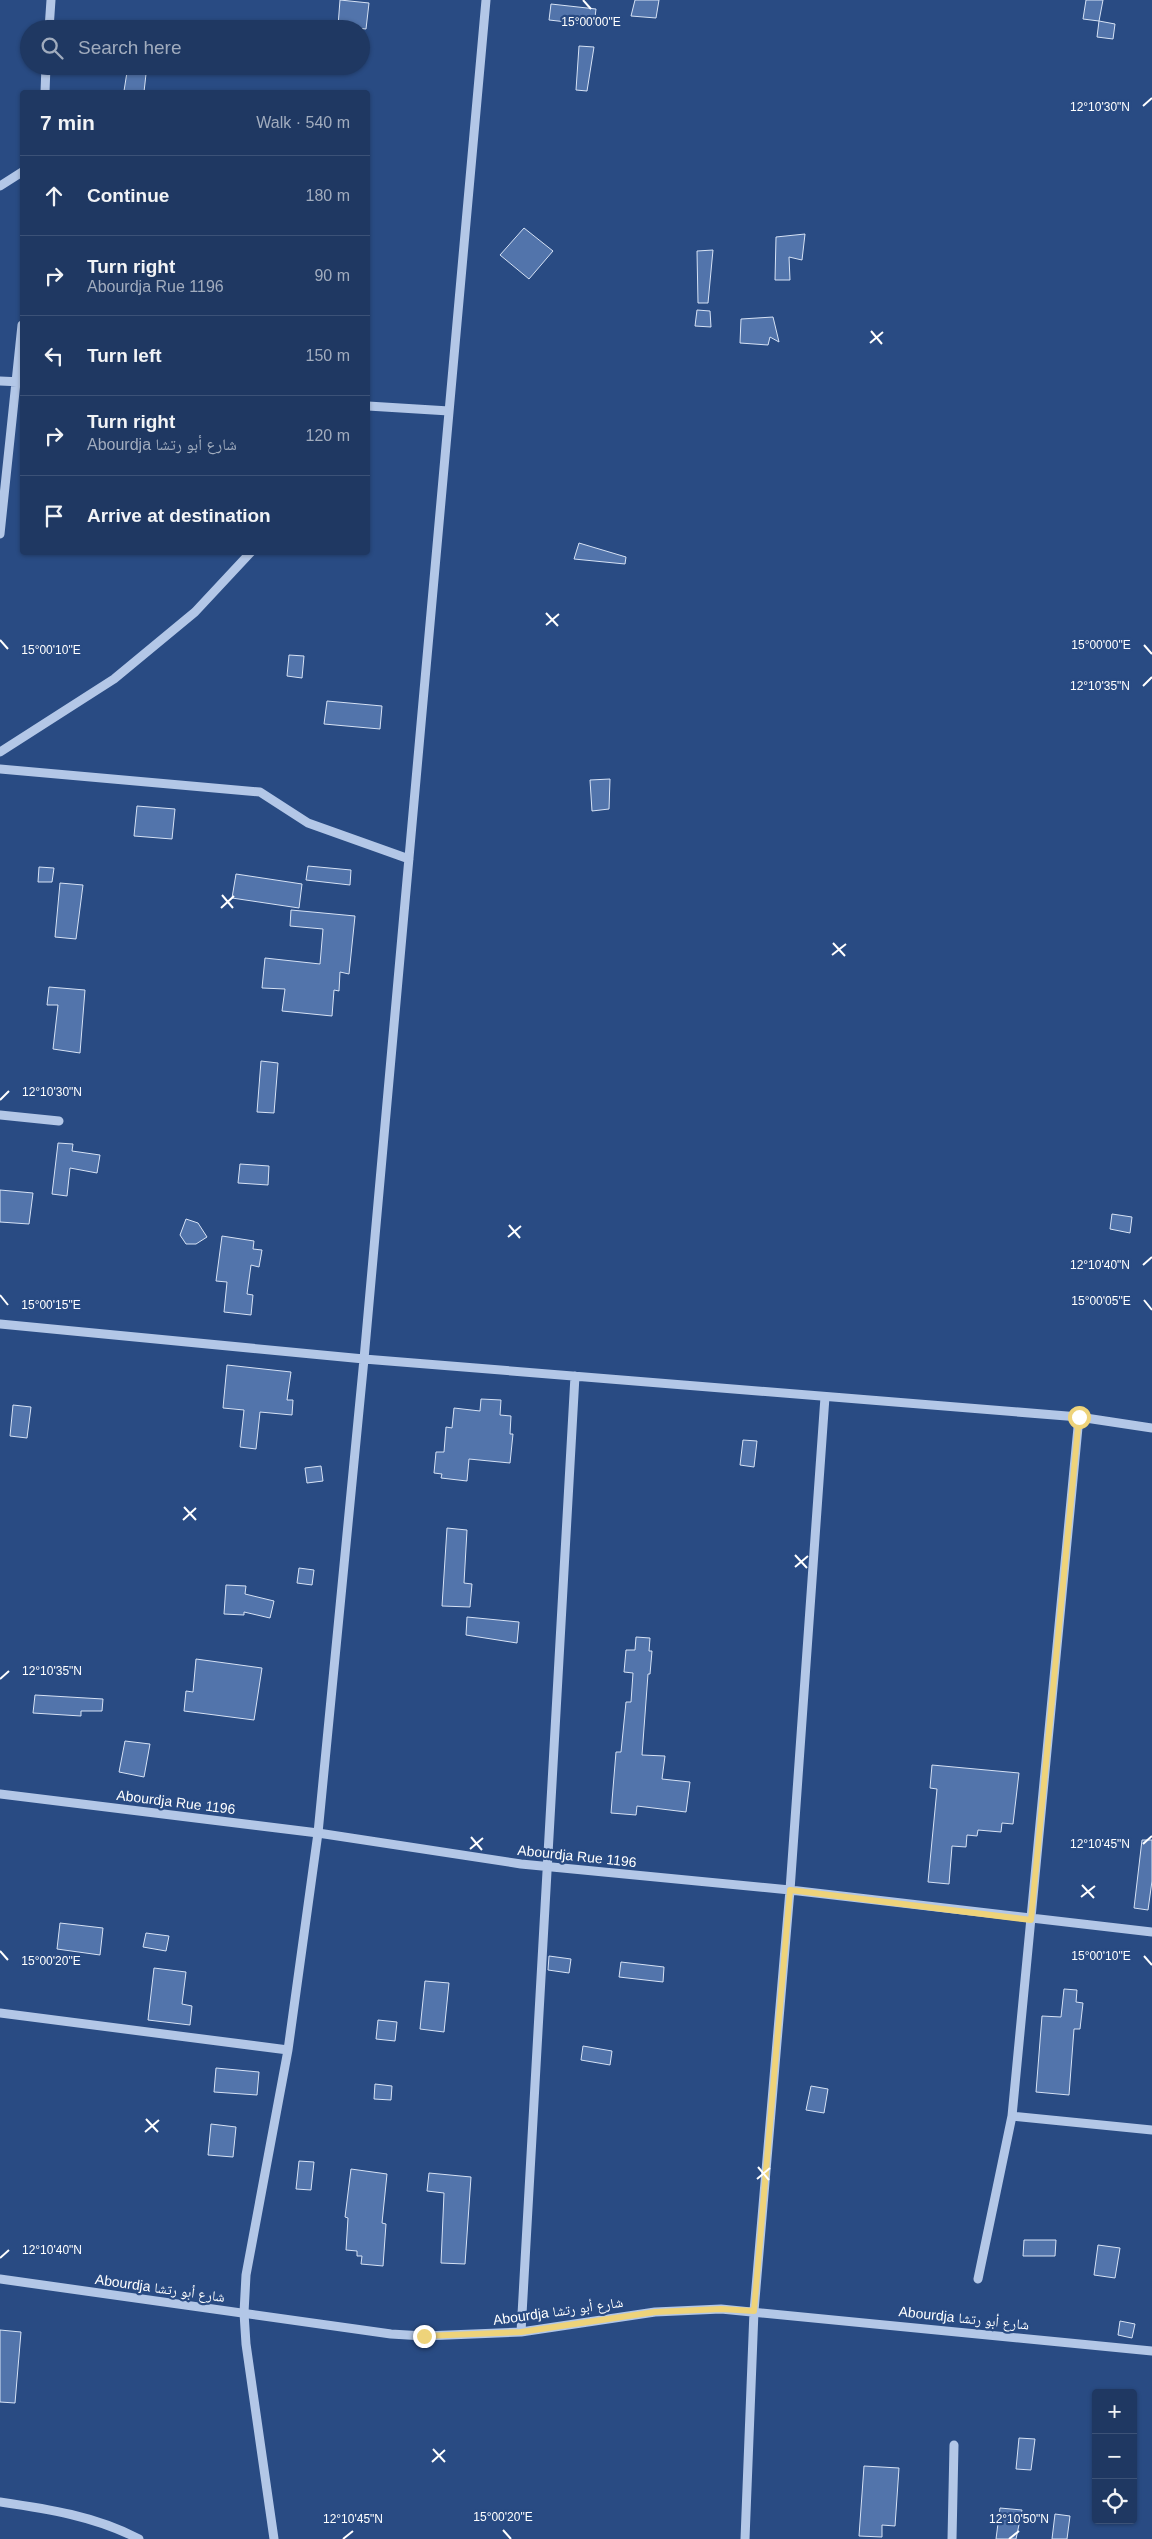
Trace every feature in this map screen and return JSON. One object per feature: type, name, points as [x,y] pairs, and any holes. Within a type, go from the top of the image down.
[{"type":"street","points":[[50,20],[51,0]]},
{"type":"street","points":[[274,2539],[246,2344],[244,2314],[246,2276],[288,2050],[318,1833],[364,1359],[486,0]]},
{"type":"street","points":[[45,90],[46,75]]},
{"type":"street","points":[[0,186],[20,173]]},
{"type":"street","points":[[0,534],[20,363]]},
{"type":"street","points":[[0,381],[19,382]]},
{"type":"street","points":[[370,406],[449,411]]},
{"type":"street","points":[[0,752],[114,679],[196,612],[248,555]]},
{"type":"street","points":[[0,769],[260,792],[308,823],[409,859]]},
{"type":"street","points":[[0,1115],[59,1121]]},
{"type":"street","points":[[0,1324],[364,1359],[1079,1417],[1152,1428]]},
{"type":"street","points":[[521,2332],[575,1376]]},
{"type":"street","points":[[745,2539],[754,2311],[790,1890],[825,1397]]},
{"type":"street","points":[[978,2279],[1012,2116],[1079,1417]]},
{"type":"street","name":"Abourdja Rue 1196","points":[[0,1794],[318,1833],[548,1867],[790,1890],[1031,1920],[1152,1932]]},
{"type":"street","points":[[0,2013],[288,2050]]},
{"type":"street","points":[[1012,2116],[1152,2130]]},
{"type":"street","name":"Abourdja شارع أبو رتشا","points":[[0,2279],[391,2334],[456,2336],[521,2332],[655,2312],[721,2309],[1152,2351]]},
{"type":"street","points":[[952,2539],[954,2445]]},
{"type":"street","points":[[0,2502],[61,2510],[86,2517],[139,2539]]},
{"type":"building","points":[[340,0],[369,3],[367,20],[338,20]]},
{"type":"building","points":[[635,0],[659,0],[656,18],[631,16]]},
{"type":"building","points":[[1086,0],[1103,0],[1099,21],[1083,19]]},
{"type":"building","points":[[551,4],[596,9],[594,25],[549,20]]},
{"type":"building","points":[[1099,21],[1115,24],[1113,39],[1097,37]]},
{"type":"building","points":[[579,46],[594,47],[587,91],[576,90]]},
{"type":"building","points":[[127,75],[146,75],[144,90],[124,90]]},
{"type":"building","points":[[524,228],[553,251],[529,279],[500,255]]},
{"type":"building","points":[[805,234],[802,260],[789,257],[790,280],[775,280],[776,237]]},
{"type":"building","points":[[713,250],[708,303],[698,303],[697,251]]},
{"type":"building","points":[[697,310],[710,311],[711,327],[695,326]]},
{"type":"building","points":[[773,317],[779,342],[770,337],[768,345],[740,343],[741,319]]},
{"type":"building","points":[[579,543],[626,557],[625,564],[574,559]]},
{"type":"building","points":[[289,655],[304,656],[302,678],[287,676]]},
{"type":"building","points":[[327,701],[382,706],[380,729],[324,724]]},
{"type":"building","points":[[610,779],[609,809],[592,811],[590,780]]},
{"type":"building","points":[[137,806],[175,809],[172,839],[134,836]]},
{"type":"building","points":[[308,866],[351,870],[350,885],[306,880]]},
{"type":"building","points":[[39,867],[54,868],[52,882],[38,882]]},
{"type":"building","points":[[236,874],[302,884],[299,908],[232,898]]},
{"type":"building","points":[[60,883],[83,885],[76,939],[55,937]]},
{"type":"building","points":[[291,910],[355,916],[349,974],[340,972],[339,991],[334,990],[332,1016],[282,1011],[285,989],[262,988],[265,958],[320,964],[323,929],[290,926]]},
{"type":"building","points":[[49,987],[85,990],[80,1053],[53,1049],[58,1005],[47,1005]]},
{"type":"building","points":[[261,1061],[278,1063],[274,1113],[257,1112]]},
{"type":"building","points":[[58,1143],[73,1144],[72,1151],[100,1155],[97,1173],[70,1168],[67,1196],[52,1194]]},
{"type":"building","points":[[240,1164],[269,1166],[268,1185],[238,1183]]},
{"type":"building","points":[[0,1190],[33,1193],[29,1224],[0,1222]]},
{"type":"building","points":[[1112,1214],[1132,1217],[1130,1233],[1110,1229]]},
{"type":"building","points":[[186,1219],[198,1223],[207,1237],[196,1244],[186,1244],[180,1235]]},
{"type":"building","points":[[222,1236],[254,1241],[253,1249],[262,1250],[259,1267],[251,1265],[247,1294],[253,1295],[251,1315],[224,1312],[227,1282],[216,1281]]},
{"type":"building","points":[[227,1365],[291,1372],[287,1400],[293,1400],[292,1415],[260,1412],[256,1449],[240,1447],[244,1410],[223,1408]]},
{"type":"building","points":[[481,1399],[501,1400],[500,1415],[511,1416],[510,1434],[513,1434],[510,1463],[469,1459],[467,1481],[441,1478],[442,1474],[434,1473],[436,1452],[444,1452],[446,1427],[452,1428],[454,1408],[480,1411]]},
{"type":"building","points":[[13,1405],[31,1407],[27,1438],[10,1436]]},
{"type":"building","points":[[743,1440],[757,1441],[754,1467],[740,1465]]},
{"type":"building","points":[[321,1466],[323,1481],[307,1483],[305,1468]]},
{"type":"building","points":[[447,1528],[467,1530],[464,1583],[472,1584],[470,1607],[442,1606]]},
{"type":"building","points":[[299,1568],[314,1570],[312,1585],[297,1583]]},
{"type":"building","points":[[226,1585],[246,1586],[245,1594],[274,1601],[270,1618],[244,1612],[244,1615],[224,1614]]},
{"type":"building","points":[[467,1617],[519,1622],[517,1643],[466,1635]]},
{"type":"building","points":[[636,1637],[650,1638],[649,1651],[652,1651],[650,1674],[648,1674],[642,1755],[665,1756],[662,1779],[690,1782],[686,1812],[637,1806],[636,1815],[611,1813],[616,1752],[621,1752],[626,1702],[631,1702],[633,1673],[624,1672],[626,1650],[635,1650]]},
{"type":"building","points":[[196,1659],[262,1668],[254,1720],[184,1711],[186,1691],[193,1692]]},
{"type":"building","points":[[35,1695],[103,1699],[102,1711],[81,1711],[81,1716],[33,1713]]},
{"type":"building","points":[[125,1741],[150,1744],[144,1777],[119,1772]]},
{"type":"building","points":[[932,1765],[1019,1773],[1013,1824],[1002,1823],[1001,1832],[978,1830],[977,1836],[967,1835],[966,1847],[952,1846],[949,1884],[928,1882],[937,1789],[930,1788]]},
{"type":"building","points":[[1142,1840],[1152,1840],[1152,1881],[1148,1910],[1134,1908]]},
{"type":"building","points":[[60,1923],[103,1928],[100,1955],[57,1949]]},
{"type":"building","points":[[146,1933],[169,1936],[166,1951],[143,1947]]},
{"type":"building","points":[[549,1956],[571,1959],[569,1973],[548,1970]]},
{"type":"building","points":[[621,1962],[664,1967],[663,1982],[619,1977]]},
{"type":"building","points":[[154,1968],[186,1972],[182,2004],[192,2006],[190,2025],[148,2020]]},
{"type":"building","points":[[425,1981],[449,1983],[444,2032],[420,2029]]},
{"type":"building","points":[[1064,1989],[1077,1990],[1076,2002],[1083,2003],[1080,2029],[1074,2029],[1069,2095],[1036,2092],[1042,2016],[1061,2017]]},
{"type":"building","points":[[378,2020],[397,2022],[395,2041],[376,2039]]},
{"type":"building","points":[[583,2046],[612,2051],[610,2065],[581,2060]]},
{"type":"building","points":[[216,2068],[259,2072],[257,2095],[214,2092]]},
{"type":"building","points":[[375,2084],[392,2086],[391,2100],[374,2099]]},
{"type":"building","points":[[811,2086],[828,2089],[824,2113],[806,2110]]},
{"type":"building","points":[[211,2124],[236,2127],[233,2157],[208,2155]]},
{"type":"building","points":[[299,2161],[314,2162],[311,2190],[296,2189]]},
{"type":"building","points":[[351,2169],[387,2174],[382,2223],[386,2224],[383,2266],[361,2264],[362,2256],[357,2256],[357,2251],[346,2250],[348,2218],[345,2217]]},
{"type":"building","points":[[429,2173],[471,2177],[465,2264],[441,2263],[444,2193],[427,2191]]},
{"type":"building","points":[[1024,2240],[1056,2240],[1055,2256],[1023,2256]]},
{"type":"building","points":[[1098,2245],[1120,2248],[1115,2278],[1094,2275]]},
{"type":"building","points":[[1120,2321],[1135,2324],[1132,2338],[1118,2335]]},
{"type":"building","points":[[0,2330],[21,2332],[15,2403],[0,2402]]},
{"type":"building","points":[[1019,2438],[1035,2439],[1031,2470],[1016,2469]]},
{"type":"building","points":[[864,2466],[899,2468],[895,2526],[882,2525],[882,2537],[859,2536]]},
{"type":"building","points":[[1000,2508],[1022,2510],[1016,2539],[996,2539]]},
{"type":"building","points":[[1055,2514],[1070,2516],[1067,2539],[1052,2539]]},
{"type":"route","points":[[424,2336],[489,2335],[521,2332],[655,2312],[721,2309],[754,2311],[790,1890],[1031,1920],[1079,1417]]}]
